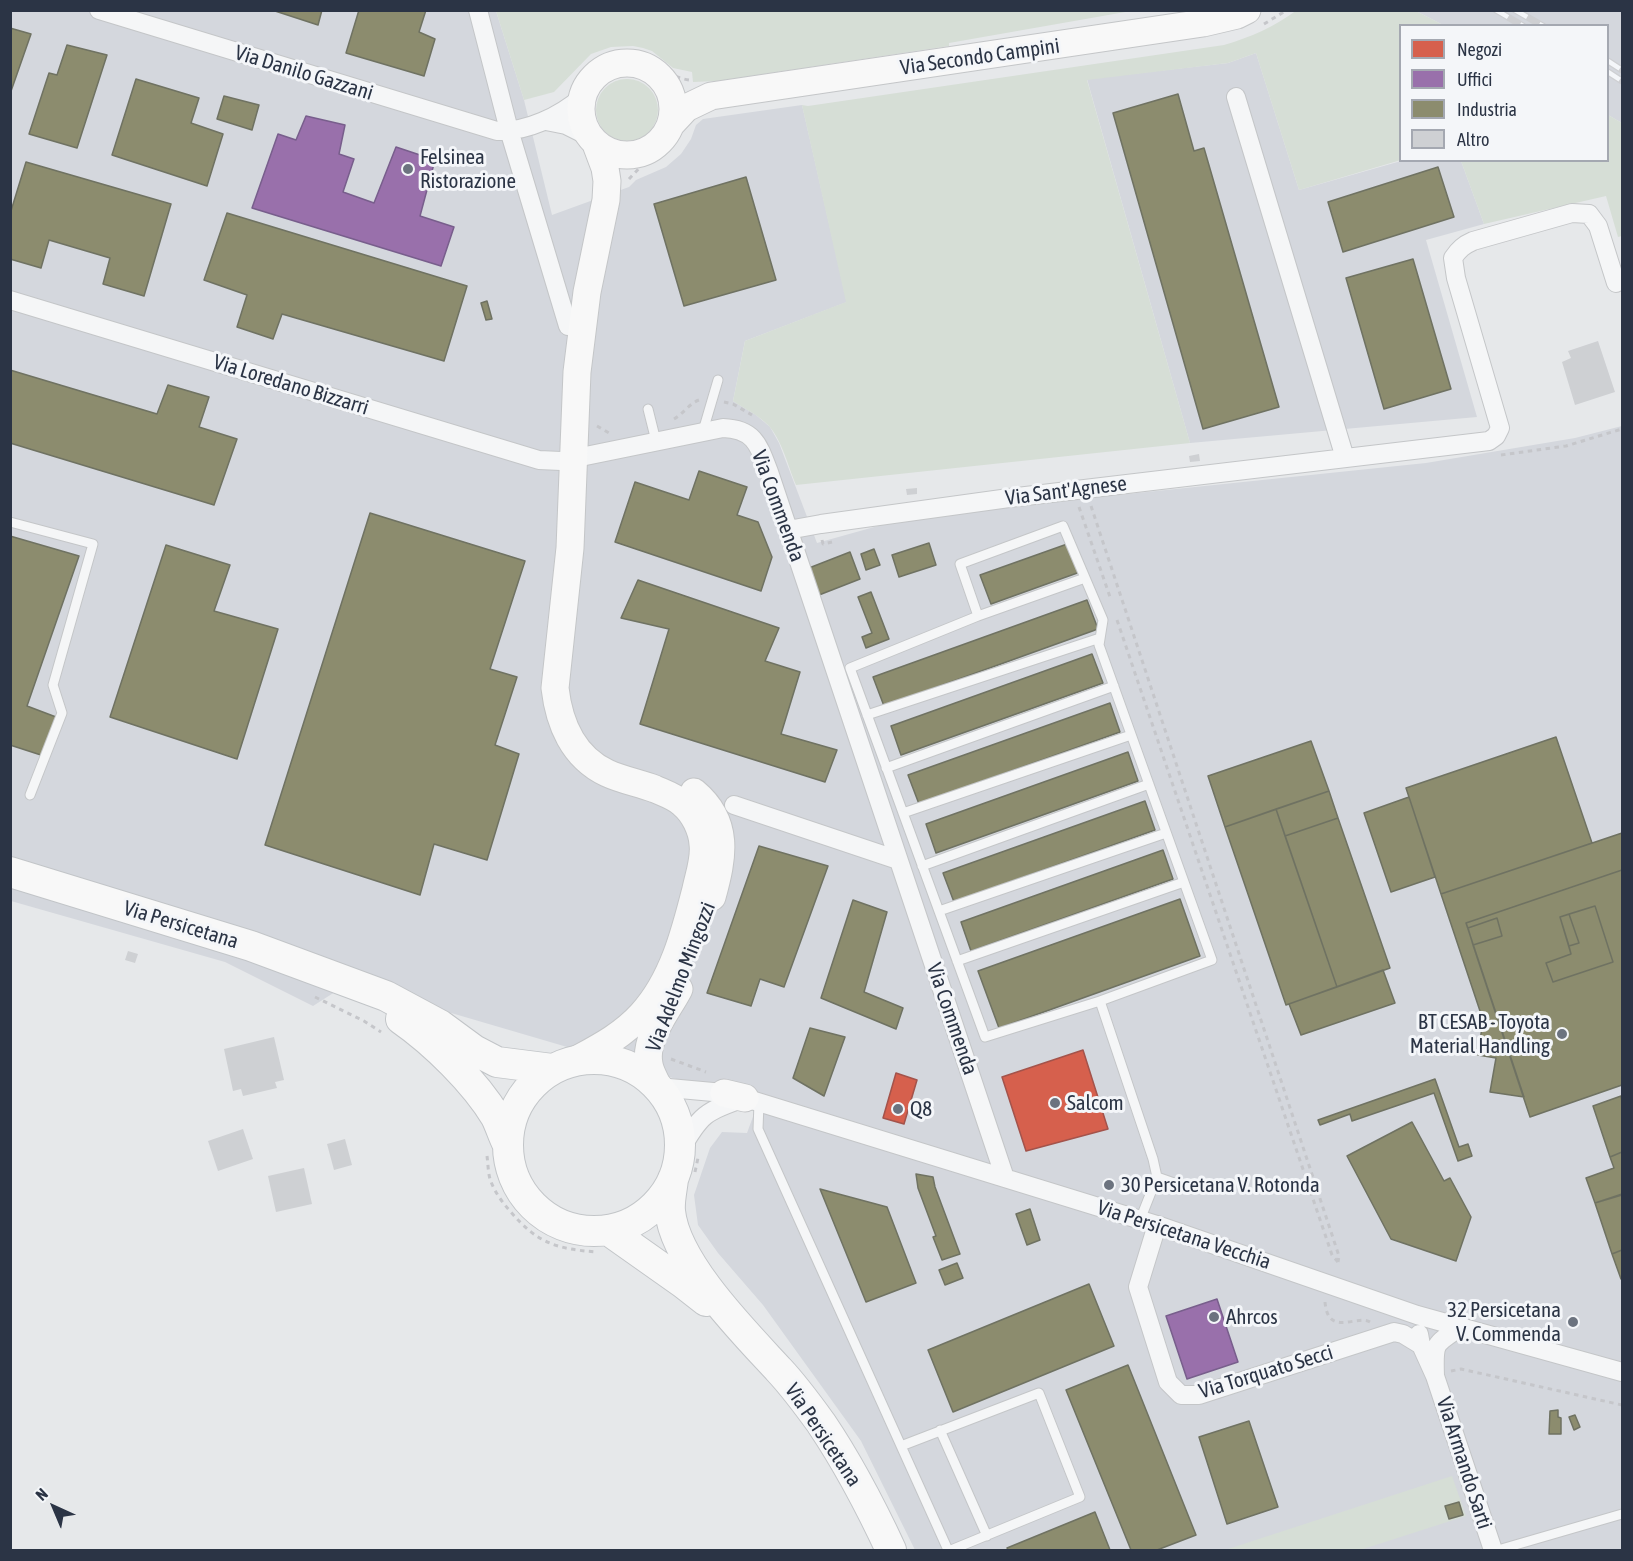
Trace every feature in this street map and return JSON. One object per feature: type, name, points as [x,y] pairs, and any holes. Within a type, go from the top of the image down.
[{"type":"main road","name":"Via Persicetana","points":[[10,872],[251,946],[386,996],[440,1025],[474,1050],[497,1062],[564,1064]]},
{"type":"main road","name":"Via Persicetana","points":[[349,983],[412,1027],[454,1066],[496,1118],[496,1147]]},
{"type":"main road","points":[[598,1058],[620,1062],[647,1076],[658,1087],[675,1116],[686,1166],[658,1203],[647,1213],[622,1227],[607,1241],[554,1222],[537,1210],[523,1195],[507,1157],[496,1147],[520,1100],[537,1079],[564,1064],[598,1058]]},
{"type":"main road","name":"Via Persicetana","points":[[686,1166],[669,1210],[684,1253],[741,1330],[780,1371],[820,1423],[854,1477],[891,1551]]},
{"type":"main road","name":"Via Persicetana","points":[[607,1241],[683,1283],[741,1330]]},
{"type":"street","name":"Via Danilo Gazzani","points":[[99,10],[481,127],[497,131],[509,130]]},
{"type":"street","points":[[478,10],[509,130],[568,326]]},
{"type":"street","name":"Via Secondo Campini","points":[[672,132],[686,108],[711,96],[1203,23],[1247,10]]},
{"type":"street","points":[[509,130],[546,121],[564,111],[595,75],[606,67],[634,62],[647,66],[659,74],[667,84],[672,96],[674,110],[672,132],[620,172],[606,200]]},
{"type":"street","name":"Via Secondo Campini","points":[[659,74],[685,91],[711,96]]},
{"type":"street","points":[[573,458],[581,338],[587,292],[606,200],[607,181],[605,168],[582,120],[579,92]]},
{"type":"street","points":[[1236,97],[1345,458]]},
{"type":"street","points":[[546,121],[573,128],[606,151],[631,155],[643,153]]},
{"type":"street","name":"Via Sant'Agnese","points":[[788,530],[943,506],[1489,441],[1496,436],[1500,428],[1454,268],[1454,258],[1464,246],[1473,241],[1572,213],[1589,214],[1598,226],[1616,283]]},
{"type":"street","name":"Via Loredano Bizzarri","points":[[10,300],[539,460],[552,462],[573,458]]},
{"type":"street","name":"Via Commenda","points":[[573,458],[723,428],[737,429],[751,436],[760,448],[1005,1179]]},
{"type":"street","name":"Via Adelmo Mingozzi","points":[[573,458],[570,548],[572,696],[578,715],[584,729],[599,747],[620,760],[688,786],[711,810],[718,823],[722,843],[721,860],[712,896],[683,981],[658,1026],[648,1050],[649,1066],[658,1087]]},
{"type":"street","name":"Via Adelmo Mingozzi","points":[[564,1064],[614,1040],[642,1014],[657,994],[675,959],[691,908],[701,868],[704,844],[697,823],[684,804],[646,786],[609,774],[596,767],[575,747],[564,728],[557,707],[555,688],[570,548]]},
{"type":"street","points":[[734,805],[898,860]]},
{"type":"street","name":"Via Persicetana Vecchia","points":[[658,1087],[743,1098],[1149,1222],[1417,1314],[1623,1372]]},
{"type":"street","points":[[686,1166],[696,1123],[706,1114],[743,1098]]},
{"type":"street","name":"Via Torquato Secci","points":[[1149,1222],[1138,1287],[1168,1382],[1181,1395],[1199,1395],[1394,1332],[1403,1334],[1420,1345]]},
{"type":"street","name":"Via Armando Sarti","points":[[1417,1314],[1420,1345],[1440,1374]]},
{"type":"street","name":"Via Armando Sarti","points":[[1461,1327],[1442,1339],[1434,1350],[1493,1551]]},
{"type":"lane","points":[[704,431],[718,380]]},
{"type":"lane","points":[[648,409],[656,441]]},
{"type":"lane","points":[[10,522],[93,544],[53,685],[62,713],[30,795]]},
{"type":"lane","points":[[978,616],[960,564],[1063,526],[1103,620],[1099,645],[1212,960],[1100,1001],[985,1037],[850,668],[978,616],[1085,578]]},
{"type":"lane","points":[[867,715],[1100,638]]},
{"type":"lane","points":[[886,768],[1114,686]]},
{"type":"lane","points":[[903,813],[1131,735]]},
{"type":"lane","points":[[922,866],[1149,784]]},
{"type":"lane","points":[[939,911],[1166,833]]},
{"type":"lane","points":[[957,961],[1184,882]]},
{"type":"lane","points":[[1100,1001],[1157,1177],[1149,1222]]},
{"type":"lane","points":[[743,1098],[901,1446],[950,1551],[1080,1497],[1039,1393],[901,1446]]},
{"type":"lane","points":[[1157,1177],[1191,1189]]},
{"type":"lane","points":[[940,1430],[987,1536]]},
{"type":"lane","points":[[1498,1551],[1623,1514]]},
{"type":"path","points":[[579,92],[591,70],[603,61],[617,56],[647,59],[670,75],[689,80]]},
{"type":"path","points":[[630,178],[644,163],[664,150],[672,132]]},
{"type":"path","points":[[1091,505],[1340,1256],[1338,1262],[1332,1255],[1117,619]]},
{"type":"path","points":[[1079,506],[1113,607]]},
{"type":"path","points":[[312,995],[364,1021],[382,1033]]},
{"type":"path","points":[[496,1147],[490,1180],[500,1200],[525,1229],[546,1242],[576,1250],[607,1241]]},
{"type":"path","points":[[1325,1300],[1328,1314],[1334,1320],[1343,1324],[1363,1319],[1372,1324]]},
{"type":"path","points":[[1440,1374],[1461,1369],[1623,1405]]},
{"type":"shaded area","points":[[496,10],[1131,11],[949,43],[949,46],[718,81],[693,82],[692,72],[673,68],[652,51],[643,48],[611,47],[591,54],[554,92],[524,100]]},
{"type":"shaded area","points":[[1297,10],[1416,11],[1441,24],[1399,24],[1399,161],[1299,190],[1256,53],[1228,63],[1087,80],[1190,443],[796,485],[773,431],[760,418],[733,401],[745,341],[846,302],[802,105],[808,106],[1224,45],[1244,39],[1280,22]]},
{"type":"shaded area","points":[[10,11],[496,11],[524,100],[552,215],[629,187],[636,180],[666,167],[681,154],[691,139],[696,125],[703,119],[802,105],[847,302],[745,341],[733,401],[770,427],[779,443],[817,543],[885,524],[915,519],[1089,498],[1426,463],[1575,438],[1622,426],[1622,1550],[915,1550],[861,1441],[763,1305],[718,1253],[698,1225],[694,1195],[710,1148],[722,1132],[747,1133],[758,1103],[349,983],[313,1006],[225,962],[11,901]]},
{"type":"shaded area","points":[[1416,11],[1622,11],[1622,123],[1609,116],[1609,24],[1441,24]]},
{"type":"shaded area","points":[[1256,53],[1299,190],[1399,162],[1461,162],[1484,224],[1426,240],[1477,417],[1190,443],[1087,79],[1228,63]]},
{"type":"shaded area","points":[[627,79],[639,81],[649,88],[656,98],[658,110],[656,122],[649,132],[639,139],[627,141],[615,139],[605,132],[598,122],[596,110],[598,98],[605,88],[615,81]]},
{"type":"shaded area","points":[[1609,116],[1622,123],[1622,236],[1618,237],[1606,196],[1484,224],[1461,162],[1609,162]]},
{"type":"shaded area","points":[[1452,1476],[1466,1516],[1360,1550],[1225,1550]]},
{"type":"building: Negozi","name":"Salcom","points":[[1083,1050],[1108,1129],[1026,1151],[1002,1077]]},
{"type":"building: Negozi","points":[[896,1073],[917,1080],[904,1124],[883,1118]]},
{"type":"building: Uffici","points":[[306,116],[345,125],[339,154],[354,159],[343,192],[374,203],[396,147],[435,160],[420,216],[454,227],[441,266],[252,208],[278,134],[296,140]]},
{"type":"building: Uffici","points":[[1217,1299],[1238,1362],[1187,1379],[1166,1316]]},
{"type":"building: Industria","points":[[272,10],[322,10],[318,25]]},
{"type":"building: Industria","points":[[359,10],[426,10],[419,32],[435,39],[424,76],[346,53]]},
{"type":"building: Industria","points":[[10,28],[31,34],[10,94]]},
{"type":"building: Industria","points":[[67,45],[107,55],[77,148],[29,134],[49,73],[57,75]]},
{"type":"building: Industria","points":[[136,79],[199,98],[191,123],[223,134],[207,186],[112,155]]},
{"type":"building: Industria","points":[[1178,94],[1194,151],[1204,148],[1279,407],[1203,429],[1113,113]]},
{"type":"building: Industria","points":[[224,96],[259,105],[252,130],[217,119]]},
{"type":"building: Industria","points":[[26,162],[171,204],[144,296],[103,284],[110,258],[49,240],[41,268],[10,259],[10,214]]},
{"type":"building: Industria","points":[[1438,167],[1454,217],[1343,252],[1328,202]]},
{"type":"building: Industria","points":[[746,177],[776,280],[684,306],[654,204]]},
{"type":"building: Industria","points":[[227,213],[467,286],[444,361],[282,314],[273,339],[237,327],[247,295],[204,280]]},
{"type":"building: Industria","points":[[1413,259],[1451,389],[1384,409],[1346,278]]},
{"type":"building: Industria","points":[[487,301],[492,319],[486,320],[481,303]]},
{"type":"building: Industria","points":[[10,370],[157,414],[168,385],[209,397],[199,427],[237,439],[214,505],[10,443]]},
{"type":"building: Industria","points":[[699,471],[747,487],[737,515],[758,522],[772,557],[761,591],[615,542],[635,482],[689,500]]},
{"type":"building: Industria","points":[[370,513],[525,561],[490,669],[517,677],[495,745],[519,754],[487,860],[434,844],[420,895],[265,845]]},
{"type":"building: Industria","points":[[10,536],[79,556],[27,706],[56,717],[44,756],[10,745]]},
{"type":"building: Industria","points":[[929,543],[936,565],[899,577],[892,555]]},
{"type":"building: Industria","points":[[1070,543],[1080,572],[991,604],[980,575]]},
{"type":"building: Industria","points":[[166,545],[230,565],[214,611],[278,629],[237,759],[110,717]]},
{"type":"building: Industria","points":[[874,549],[880,565],[866,570],[861,554]]},
{"type":"building: Industria","points":[[850,552],[860,579],[819,595],[809,568]]},
{"type":"building: Industria","points":[[638,580],[779,628],[765,661],[800,672],[781,734],[837,750],[825,782],[640,724],[669,629],[621,618]]},
{"type":"building: Industria","points":[[871,592],[889,639],[866,648],[862,637],[872,633],[858,597]]},
{"type":"building: Industria","points":[[1087,600],[1098,629],[884,706],[873,677]]},
{"type":"building: Industria","points":[[1092,654],[1103,683],[901,755],[891,726]]},
{"type":"building: Industria","points":[[1110,703],[1120,732],[919,804],[908,775]]},
{"type":"building: Industria","points":[[1556,737],[1592,843],[1441,894],[1406,788]]},
{"type":"building: Industria","points":[[1311,741],[1329,791],[1225,827],[1208,776]]},
{"type":"building: Industria","points":[[1128,752],[1138,781],[936,853],[926,824]]},
{"type":"building: Industria","points":[[1329,791],[1338,818],[1285,836],[1276,809]]},
{"type":"building: Industria","points":[[1409,797],[1435,877],[1391,892],[1364,813]]},
{"type":"building: Industria","points":[[1145,801],[1155,830],[954,902],[943,873]]},
{"type":"building: Industria","points":[[1276,809],[1337,987],[1286,1005],[1225,827]]},
{"type":"building: Industria","points":[[1338,818],[1390,968],[1337,987],[1285,836]]},
{"type":"building: Industria","points":[[1622,833],[1622,870],[1466,923],[1524,1097],[1490,1092],[1496,1058],[1478,1055],[1483,1020],[1441,894]]},
{"type":"building: Industria","points":[[759,846],[828,866],[784,987],[760,979],[751,1006],[707,993]]},
{"type":"building: Industria","points":[[1163,850],[1173,879],[971,951],[961,922]]},
{"type":"building: Industria","name":"BT CESAB - Toyota Material Handling","points":[[1622,870],[1622,1085],[1530,1117],[1473,945],[1502,936],[1497,918],[1468,928],[1466,923]],"holes":[[[1595,906],[1613,962],[1553,982],[1546,963],[1571,954],[1560,917]]]},
{"type":"building: Industria","points":[[1180,899],[1200,956],[999,1028],[978,971]]},
{"type":"building: Industria","points":[[853,900],[887,912],[864,992],[903,1008],[896,1029],[821,998]]},
{"type":"building: Industria","points":[[1595,906],[1613,962],[1553,982],[1546,963],[1571,954],[1569,946],[1579,943],[1569,914]]},
{"type":"building: Industria","points":[[1569,914],[1579,943],[1569,946],[1560,917]]},
{"type":"building: Industria","points":[[1497,918],[1502,936],[1473,945],[1468,928]]},
{"type":"building: Industria","points":[[1383,970],[1395,1003],[1301,1035],[1289,1004]]},
{"type":"building: Industria","points":[[810,1028],[845,1037],[824,1096],[793,1078]]},
{"type":"building: Industria","points":[[1435,1079],[1459,1147],[1468,1144],[1472,1156],[1458,1161],[1434,1093],[1352,1121],[1350,1114],[1320,1125],[1318,1120]]},
{"type":"building: Industria","points":[[1621,1096],[1622,1152],[1610,1157],[1593,1106]]},
{"type":"building: Industria","points":[[1412,1122],[1444,1181],[1450,1178],[1471,1217],[1456,1261],[1391,1239],[1347,1156]]},
{"type":"building: Industria","points":[[1622,1152],[1622,1195],[1595,1203],[1586,1178],[1614,1168],[1610,1157]]},
{"type":"building: Industria","points":[[916,1174],[933,1177],[960,1254],[942,1260],[933,1237],[936,1236],[918,1188]]},
{"type":"building: Industria","points":[[820,1189],[887,1207],[916,1283],[866,1302]]},
{"type":"building: Industria","points":[[1622,1194],[1622,1250],[1612,1254],[1595,1203]]},
{"type":"building: Industria","points":[[1030,1209],[1040,1240],[1027,1245],[1016,1214]]},
{"type":"building: Industria","points":[[1622,1250],[1622,1278],[1621,1279],[1612,1254]]},
{"type":"building: Industria","points":[[957,1263],[963,1278],[945,1285],[939,1270]]},
{"type":"building: Industria","points":[[1089,1284],[1114,1346],[953,1412],[928,1350]]},
{"type":"building: Industria","points":[[1128,1365],[1196,1535],[1157,1550],[1131,1550],[1066,1390]]},
{"type":"building: Industria","points":[[1558,1410],[1558,1417],[1561,1418],[1561,1434],[1549,1434],[1550,1411]]},
{"type":"building: Industria","points":[[1575,1415],[1580,1427],[1574,1430],[1569,1417]]},
{"type":"building: Industria","points":[[1249,1421],[1278,1507],[1227,1524],[1199,1437]]},
{"type":"building: Industria","points":[[1459,1502],[1463,1515],[1449,1519],[1445,1506]]},
{"type":"building: Industria","points":[[1095,1512],[1110,1550],[1008,1550],[1007,1548]]},
{"type":"building: Altro","points":[[1598,341],[1615,392],[1575,405],[1562,362],[1571,358],[1568,351]]},
{"type":"building: Altro","points":[[1199,454],[1200,461],[1190,462],[1189,456]]},
{"type":"building: Altro","points":[[917,488],[917,494],[907,495],[906,489]]},
{"type":"building: Altro","points":[[128,951],[138,954],[135,963],[125,960]]},
{"type":"building: Altro","points":[[274,1037],[284,1080],[275,1082],[277,1088],[243,1096],[241,1089],[233,1091],[224,1049]]},
{"type":"building: Altro","points":[[243,1129],[253,1159],[218,1171],[208,1141]]},
{"type":"building: Altro","points":[[345,1139],[352,1165],[334,1170],[327,1144]]},
{"type":"building: Altro","points":[[304,1168],[312,1204],[276,1212],[268,1176]]},
{"type":"railway","points":[[1496,10],[1520,24]]},
{"type":"railway","points":[[1515,10],[1540,24]]},
{"type":"railway","points":[[1609,62],[1622,70]]},
{"type":"railway","points":[[1609,73],[1622,81]]},
{"type":"place","name":"Felsinea Ristorazione","points":[[408,169]]},
{"type":"place","name":"BT CESAB - Toyota Material Handling","points":[[1562,1034]]},
{"type":"place","name":"Salcom","points":[[1055,1103]]},
{"type":"place","name":"Q8","points":[[898,1109]]},
{"type":"place","name":"30 Persicetana V. Rotonda","points":[[1109,1185]]},
{"type":"place","name":"Ahrcos","points":[[1214,1317]]},
{"type":"place","name":"32 Persicetana V. Commenda","points":[[1573,1322]]}]
